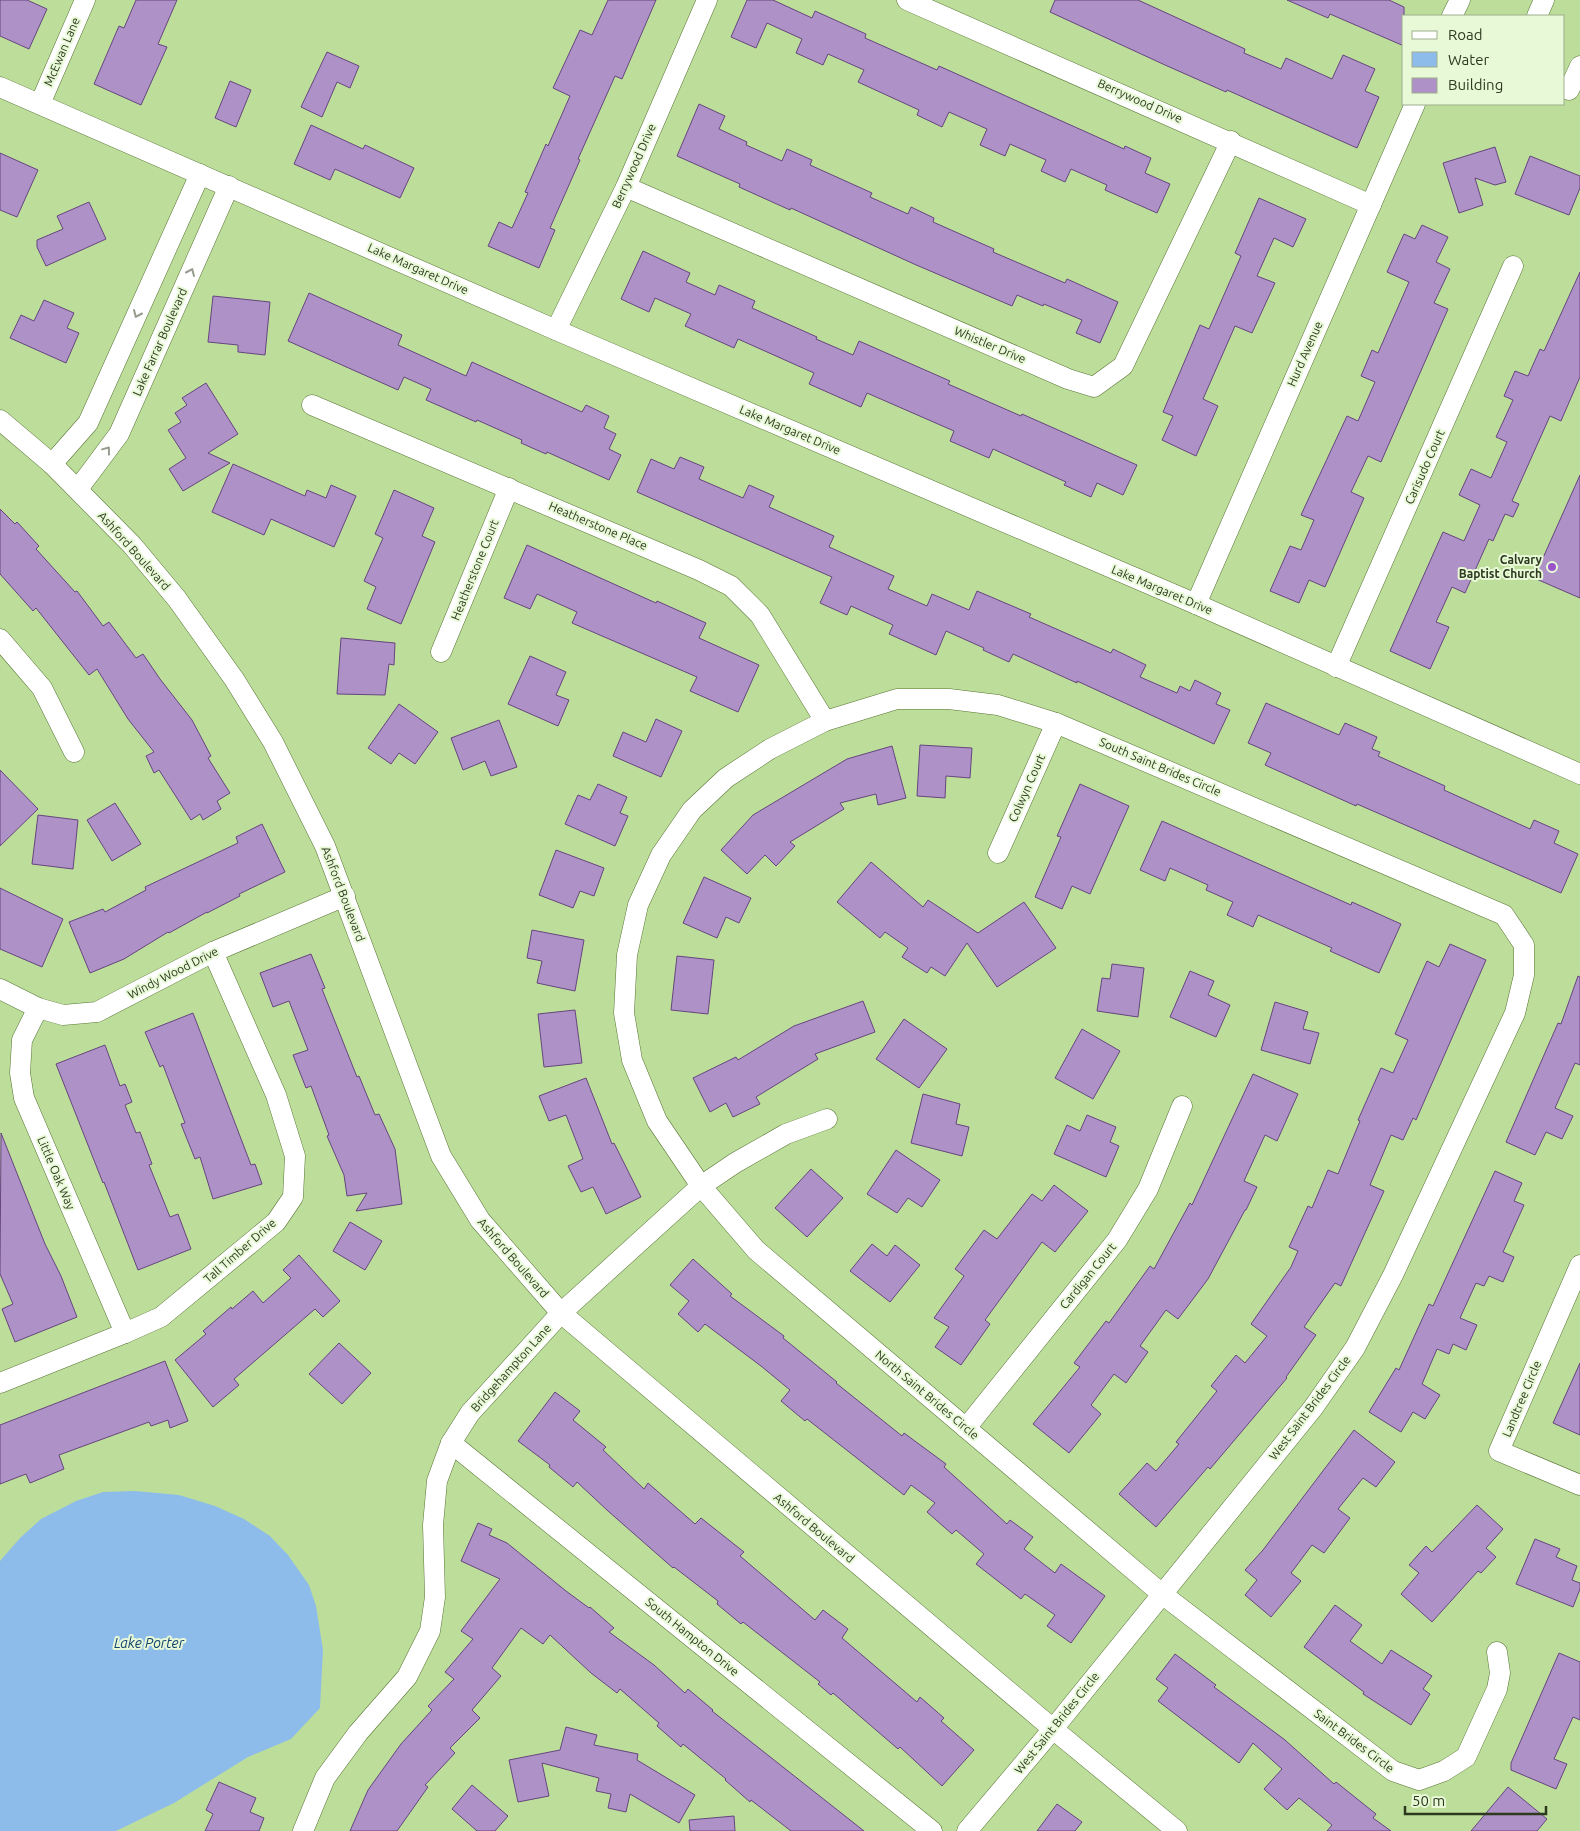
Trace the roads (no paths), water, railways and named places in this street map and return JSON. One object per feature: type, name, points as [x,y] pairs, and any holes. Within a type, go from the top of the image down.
[{"type":"street","name":"McEwan Lane","points":[[40,104],[85,0]]},
{"type":"street","name":"Berrywood Drive","points":[[556,330],[626,187],[707,0]]},
{"type":"street","name":"Berrywood Drive","points":[[908,0],[1371,204]]},
{"type":"street","points":[[1452,15],[1460,0]]},
{"type":"street","points":[[1537,15],[1544,0]]},
{"type":"street","points":[[1565,88],[1569,90],[1580,66]]},
{"type":"street","name":"Lake Margaret Drive","points":[[0,87],[556,330],[1196,604],[1580,774]]},
{"type":"street","name":"Hurd Avenue","points":[[1196,604],[1415,105]]},
{"type":"street","name":"Whistler Drive","points":[[626,187],[1068,379],[1094,387],[1123,366],[1231,141]]},
{"type":"street","points":[[52,464],[88,423],[200,174]]},
{"type":"street","name":"Lake Farrar Boulevard","points":[[78,489],[119,434],[229,186]]},
{"type":"street","name":"Carisudo Court","points":[[1336,667],[1513,266]]},
{"type":"street","name":"Heatherstone Place","points":[[312,405],[700,570],[731,586],[760,615],[825,721]]},
{"type":"street","name":"Ashford Boulevard","points":[[0,420],[78,489],[132,546],[177,599],[234,680],[273,742],[325,846],[441,1156],[480,1220],[561,1314],[1052,1729],[1177,1831]]},
{"type":"street","name":"Heatherstone Court","points":[[442,652],[508,488]]},
{"type":"street","points":[[0,639],[42,688],[74,752]]},
{"type":"street","name":"South Saint Brides Circle","points":[[825,721],[897,699],[949,699],[998,705],[1056,723],[1482,905]]},
{"type":"street","name":"North Saint Brides Circle","points":[[825,721],[763,754],[726,778],[692,810],[660,855],[638,905],[627,954],[624,1013],[632,1060],[657,1121],[701,1186],[756,1250],[1162,1594]]},
{"type":"street","name":"Colwyn Court","points":[[998,853],[1056,723]]},
{"type":"street","name":"Windy Wood Drive","points":[[0,989],[38,1008],[63,1015],[97,1012],[213,952],[345,896]]},
{"type":"street","name":"West Saint Brides Circle","points":[[967,1831],[1313,1408],[1355,1348],[1393,1275],[1515,1013],[1524,975],[1524,945],[1504,915],[1482,905]]},
{"type":"street","name":"Tall Timber Drive","points":[[0,1383],[162,1317],[276,1222],[293,1197],[295,1156],[276,1095],[213,952]]},
{"type":"street","name":"Little Oak Way","points":[[38,1008],[22,1040],[20,1073],[24,1098],[125,1333]]},
{"type":"street","name":"Cardigan Court","points":[[966,1428],[1117,1240],[1148,1189],[1182,1106]]},
{"type":"street","name":"Bridgehampton Lane","points":[[303,1831],[325,1778],[358,1733],[407,1678],[430,1631],[435,1597],[432,1526],[437,1481],[451,1443],[470,1413],[561,1314],[701,1186],[735,1163],[786,1134],[827,1118]]},
{"type":"street","name":"Landtree Circle","points":[[1580,1265],[1499,1451],[1580,1486]]},
{"type":"street","name":"South Hampton Drive","points":[[451,1443],[932,1831]]},
{"type":"street","name":"Saint Brides Circle","points":[[1162,1594],[1393,1771],[1419,1780],[1444,1771],[1466,1757],[1498,1689],[1500,1673],[1498,1652]]},
{"type":"water","name":"Lake Porter","points":[[135,1491],[179,1495],[215,1506],[244,1519],[270,1536],[288,1555],[309,1585],[316,1606],[323,1650],[320,1708],[291,1739],[248,1757],[174,1803],[116,1831],[0,1831],[0,1561],[20,1538],[41,1519],[76,1501],[103,1492]]},
{"type":"place","name":"Calvary Baptist Church","points":[[1552,567]]}]
